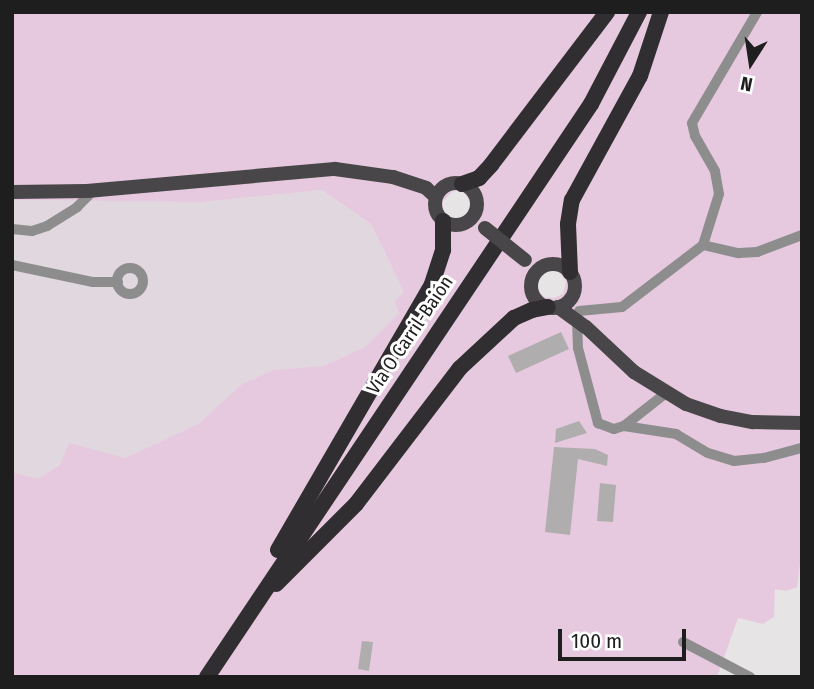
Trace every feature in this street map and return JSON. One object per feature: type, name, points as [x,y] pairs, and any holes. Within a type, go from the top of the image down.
[{"type":"highway","points":[[462,184],[479,178],[491,165],[574,60],[607,12]]},
{"type":"highway","name":"Vía O Carril-Baión","points":[[209,673],[583,115],[639,12]]},
{"type":"highway","points":[[570,272],[567,243],[572,200],[640,76],[661,12]]},
{"type":"highway","points":[[209,673],[249,598],[356,421],[398,339],[432,284],[443,250],[443,221]]},
{"type":"highway","points":[[209,673],[272,588],[356,504],[460,368],[514,318],[532,310],[553,307]]},
{"type":"main road","points":[[12,192],[93,191],[335,169],[393,177],[426,188],[436,197]]},
{"type":"main road","points":[[462,184],[472,190],[477,201],[472,219],[454,225],[443,221],[436,210],[436,197],[443,187],[462,184]]},
{"type":"main road","points":[[472,219],[538,270]]},
{"type":"main road","points":[[580,319],[570,272],[558,264],[538,270],[531,281],[533,295],[580,319],[634,372],[666,393],[721,416],[753,422],[802,423]]},
{"type":"main road","points":[[553,307],[574,292]]},
{"type":"street","points":[[757,12],[692,123],[695,136],[715,171],[719,194],[703,245],[622,307],[580,319],[578,348],[593,416],[605,428],[624,426],[676,434],[708,453],[734,461],[764,458],[802,448]]},
{"type":"street","points":[[12,229],[32,231],[47,226],[77,206],[93,191]]},
{"type":"street","points":[[703,245],[739,254],[757,252],[802,235]]},
{"type":"street","points":[[12,265],[93,282],[117,282]]},
{"type":"street","points":[[624,426],[666,393]]},
{"type":"street","points":[[683,642],[750,677]]},
{"type":"shaded area","points":[[12,12],[802,12],[802,548],[797,587],[786,591],[775,589],[774,617],[763,624],[738,618],[717,677],[12,677],[12,472],[38,479],[60,465],[69,443],[125,458],[198,424],[242,384],[273,370],[323,366],[365,347],[399,313],[395,301],[404,292],[371,224],[322,190],[201,202],[12,200]],"holes":[[[453,191],[463,192],[471,203],[468,216],[459,220],[449,219],[443,211],[443,201]],[[548,269],[557,270],[566,281],[563,294],[554,298],[544,297],[538,289],[537,279]]]},
{"type":"shaded area","points":[[322,190],[371,224],[404,292],[399,313],[365,347],[323,366],[273,370],[242,384],[198,424],[125,458],[103,453],[60,465],[38,479],[12,472],[12,200],[201,202]]},
{"type":"building","points":[[561,332],[569,349],[516,373],[508,356]]},
{"type":"building","points":[[579,421],[587,433],[555,443],[556,429]]},
{"type":"building","points":[[554,447],[595,449],[608,455],[607,466],[578,459],[570,535],[545,532]]},
{"type":"building","points":[[600,483],[616,485],[613,522],[597,521]]},
{"type":"building","points":[[362,641],[373,642],[369,671],[358,669]]}]
